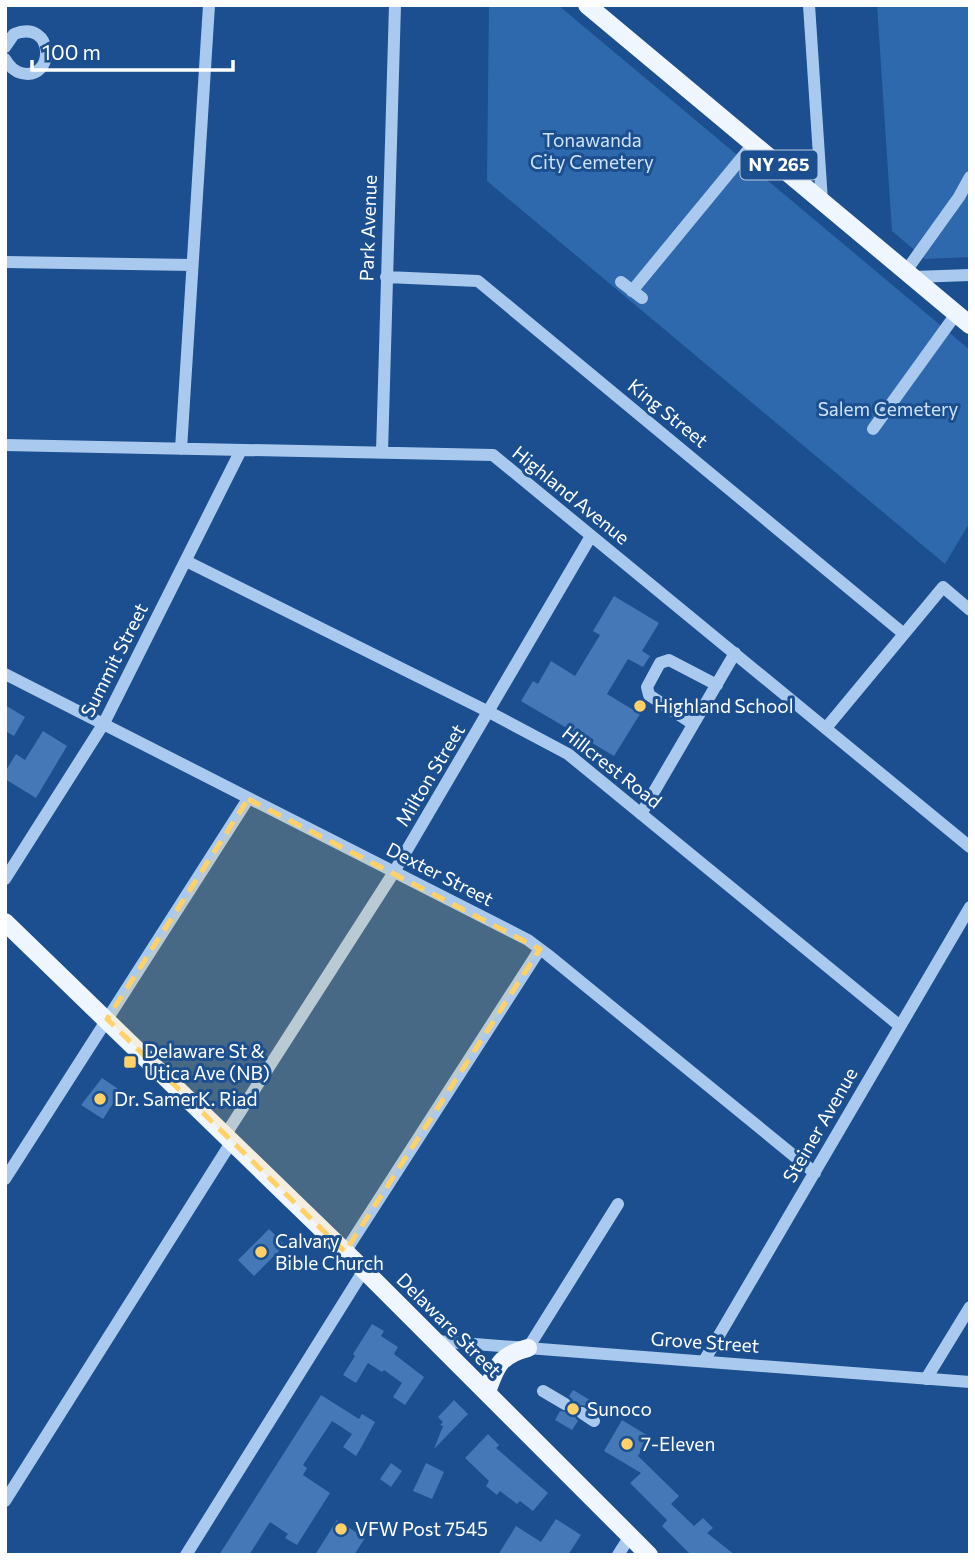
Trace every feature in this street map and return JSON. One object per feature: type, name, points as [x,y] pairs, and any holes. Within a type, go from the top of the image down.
[{"type":"main road","name":"NY 265","points":[[587,5],[963,319]]},
{"type":"main road","name":"Delaware Street","points":[[5,922],[364,1270],[649,1555]]},
{"type":"main road","points":[[487,1392],[494,1372],[503,1359],[528,1348]]},
{"type":"street","points":[[181,449],[209,5]]},
{"type":"street","name":"Park Avenue","points":[[382,452],[395,5]]},
{"type":"street","points":[[809,5],[822,201]]},
{"type":"street","points":[[5,59],[15,71],[27,74],[37,71],[43,65],[47,53],[45,44],[34,33],[21,32],[6,42]]},
{"type":"street","points":[[621,282],[637,294],[753,144]]},
{"type":"street","points":[[910,274],[970,177]]},
{"type":"street","points":[[5,262],[192,265]]},
{"type":"street","points":[[910,274],[970,275]]},
{"type":"street","name":"King Street","points":[[386,277],[478,281],[905,634]]},
{"type":"street","points":[[873,429],[963,319]]},
{"type":"street","name":"Highland Avenue","points":[[5,445],[493,455],[970,847]]},
{"type":"street","name":"Summit Street","points":[[5,879],[104,723],[241,450]]},
{"type":"street","name":"Milton Street","points":[[5,1501],[394,872],[592,536]]},
{"type":"street","name":"Hillcrest Road","points":[[187,561],[547,741],[568,754],[900,1026]]},
{"type":"street","points":[[826,728],[943,587],[970,610]]},
{"type":"street","points":[[641,814],[735,653]]},
{"type":"street","points":[[693,724],[649,695],[648,687],[660,663],[669,660],[717,685]]},
{"type":"street","name":"Dexter Street","points":[[5,674],[540,948],[815,1173]]},
{"type":"street","points":[[5,1179],[248,799]]},
{"type":"street","name":"Steiner Avenue","points":[[704,1362],[970,907]]},
{"type":"street","points":[[345,1252],[540,948]]},
{"type":"street","points":[[528,1348],[618,1204]]},
{"type":"street","points":[[186,1555],[364,1270]]},
{"type":"street","points":[[926,1379],[970,1307]]},
{"type":"street","name":"Grove Street","points":[[436,1341],[970,1382]]},
{"type":"street","points":[[542,1391],[565,1404]]},
{"type":"street","points":[[582,1413],[594,1420]]},
{"type":"street","points":[[618,1555],[630,1536]]},
{"type":"highlighted area","points":[[248,799],[540,949],[345,1252],[107,1019]]},
{"type":"green space","name":"Tonawanda City Cemetery","points":[[489,5],[558,5],[970,350],[970,522],[945,564],[487,181]]},
{"type":"green space","points":[[877,5],[970,5],[970,257],[925,259],[892,231]]},
{"type":"building","points":[[614,596],[659,623],[642,651],[650,656],[643,667],[628,659],[607,694],[640,714],[614,756],[521,701],[533,681],[538,684],[551,661],[575,676],[600,635],[593,631]]},
{"type":"building","points":[[5,705],[25,717],[14,736],[5,731]]},
{"type":"building","points":[[43,731],[67,746],[36,798],[5,779],[5,772],[16,754],[25,760]]},
{"type":"building","name":"Dr. SamerK. Riad","points":[[102,1078],[121,1091],[103,1119],[81,1105]]},
{"type":"building","name":"Calvary Bible Church","points":[[269,1229],[285,1245],[254,1276],[238,1260]]},
{"type":"building","points":[[372,1324],[384,1331],[381,1336],[398,1347],[394,1354],[424,1377],[405,1405],[393,1397],[402,1383],[384,1370],[382,1372],[368,1363],[356,1383],[343,1375]]},
{"type":"building","name":"Sunoco","points":[[573,1390],[590,1400],[587,1406],[579,1405],[574,1409],[574,1416],[578,1421],[572,1430],[555,1420],[560,1411],[569,1412],[573,1408],[573,1400],[569,1396]]},
{"type":"building","points":[[321,1395],[359,1419],[362,1414],[375,1422],[356,1456],[343,1447],[352,1434],[332,1421],[303,1465],[307,1468],[303,1475],[330,1493],[297,1545],[285,1538],[288,1534],[270,1522],[249,1555],[219,1555]]},
{"type":"building","points":[[454,1400],[468,1414],[434,1449],[443,1426],[440,1425],[443,1422],[438,1417]]},
{"type":"building","points":[[622,1420],[650,1437],[638,1456],[679,1496],[671,1504],[694,1526],[703,1518],[713,1528],[707,1533],[735,1555],[691,1555],[662,1526],[667,1520],[630,1483],[641,1473],[604,1451]]},
{"type":"building","points":[[488,1434],[499,1445],[496,1448],[548,1493],[533,1511],[520,1501],[517,1504],[500,1491],[497,1495],[486,1486],[489,1481],[465,1458]]},
{"type":"building","points":[[391,1463],[402,1471],[391,1487],[380,1479]]},
{"type":"building","points":[[426,1463],[444,1472],[432,1499],[413,1491]]},
{"type":"building","points":[[556,1519],[581,1535],[568,1555],[498,1555],[516,1526],[541,1542]]},
{"type":"building","name":"VFW Post 7545","points":[[337,1520],[365,1538],[354,1555],[315,1555]]},
{"type":"place","name":"Highland School","points":[[640,706]]},
{"type":"place","name":"Delaware St & Utica Ave (NB)","points":[[130,1062]]},
{"type":"place","name":"Dr. SamerK. Riad","points":[[100,1099]]},
{"type":"place","name":"Calvary Bible Church","points":[[261,1252]]},
{"type":"place","name":"Sunoco","points":[[573,1409]]},
{"type":"place","name":"7-Eleven","points":[[627,1444]]},
{"type":"place","name":"VFW Post 7545","points":[[341,1529]]},
{"type":"park label","name":"Salem Cemetery","points":[[888,409]]}]
